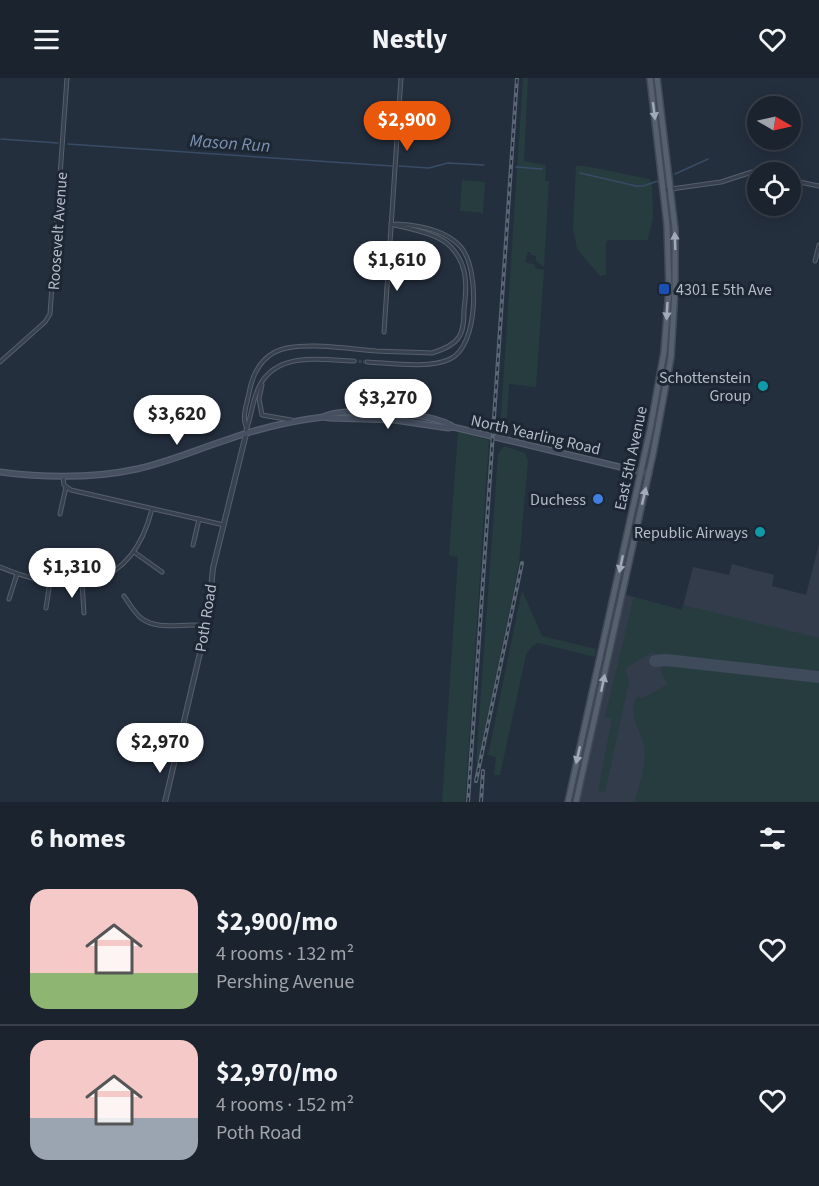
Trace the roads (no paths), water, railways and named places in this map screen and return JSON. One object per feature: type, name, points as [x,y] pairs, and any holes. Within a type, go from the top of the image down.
[{"type":"main road","name":"East 5th Avenue","points":[[568,802],[661,377],[667,323],[669,258],[664,190],[650,78]]},
{"type":"main road","name":"East 5th Avenue","points":[[576,802],[664,403],[673,340],[675,246],[671,189],[657,78]]},
{"type":"main road","name":"North Yearling Road","points":[[0,472],[63,477],[97,476],[176,459],[246,431],[323,417],[330,413],[384,412],[430,418],[449,423],[453,427],[649,474]]},
{"type":"street","name":"Roosevelt Avenue","points":[[0,362],[45,322],[50,314],[67,78]]},
{"type":"street","points":[[384,332],[401,78]]},
{"type":"street","points":[[664,190],[721,182],[747,174]]},
{"type":"street","points":[[801,182],[819,186]]},
{"type":"street","points":[[367,362],[429,364],[443,362],[462,351],[470,329],[474,283],[467,255],[461,247],[444,234],[434,230],[412,224],[391,224]]},
{"type":"street","points":[[246,431],[244,422],[250,385],[256,371],[266,358],[278,350],[293,346],[321,346],[432,353],[443,350],[459,336],[463,325],[466,280],[459,259],[451,247],[442,240],[391,224]]},
{"type":"street","points":[[815,261],[819,245]]},
{"type":"street","points":[[246,431],[257,392],[262,383],[268,373],[286,361],[354,361]]},
{"type":"street","points":[[262,383],[260,399],[262,415],[295,421]]},
{"type":"street","name":"Poth Road","points":[[165,802],[206,626],[212,574],[246,431]]},
{"type":"street","points":[[60,514],[66,487],[63,477]]},
{"type":"street","points":[[66,487],[224,525]]},
{"type":"street","points":[[0,567],[17,574],[50,582],[82,583],[104,578],[134,552],[144,534],[152,508]]},
{"type":"street","points":[[193,545],[199,519]]},
{"type":"street","points":[[134,552],[162,572]]},
{"type":"street","points":[[9,599],[17,574]]},
{"type":"street","points":[[46,608],[50,582]]},
{"type":"street","points":[[82,583],[84,613]]},
{"type":"street","points":[[124,596],[137,614],[148,622],[158,625],[206,626]]},
{"type":"waterway","name":"Mason Run","points":[[1,139],[58,143]]},
{"type":"waterway","name":"Mason Run","points":[[68,144],[392,166]]},
{"type":"waterway","name":"Mason Run","points":[[675,174],[708,159]]},
{"type":"waterway","name":"Mason Run","points":[[399,166],[429,168],[448,163],[484,165]]},
{"type":"waterway","name":"Mason Run","points":[[516,167],[542,169]]},
{"type":"waterway","name":"Mason Run","points":[[580,173],[636,186],[658,181]]},
{"type":"tunnel","points":[[354,361],[367,362]]},
{"type":"railway","points":[[468,802],[517,78]]},
{"type":"railway","points":[[476,781],[522,563]]},
{"type":"railway","points":[[481,802],[483,771]]},
{"type":"place","name":"4301 E 5th Ave","points":[[664,289]]},
{"type":"place","name":"Schottenstein Group","points":[[763,386]]},
{"type":"place","name":"Duchess","points":[[598,499]]},
{"type":"place","name":"Republic Airways","points":[[760,532]]}]
